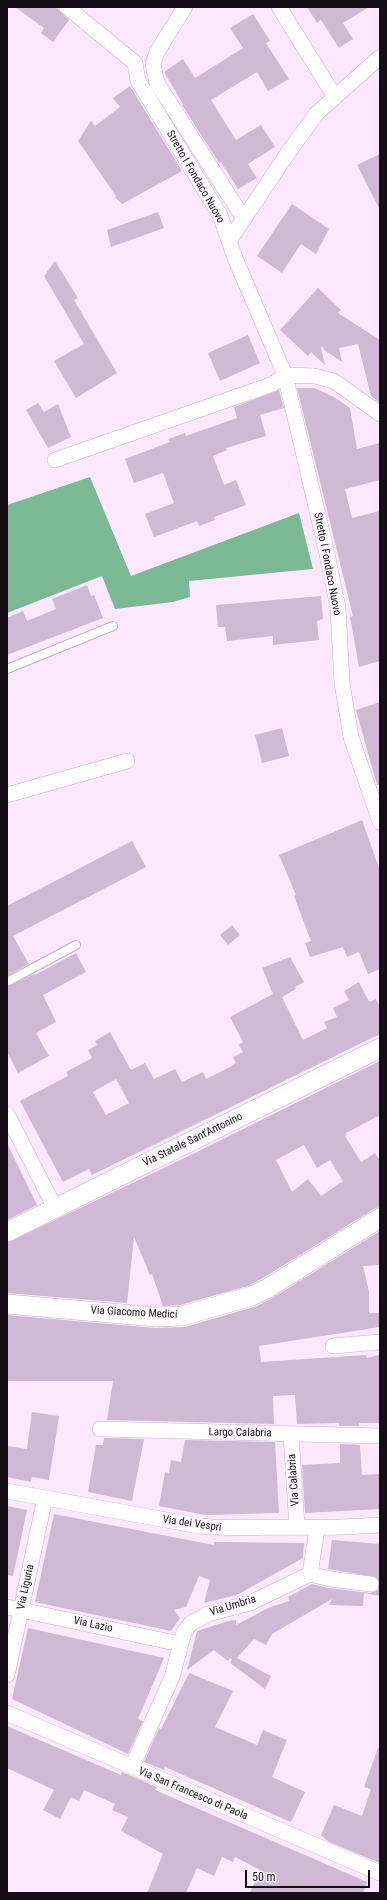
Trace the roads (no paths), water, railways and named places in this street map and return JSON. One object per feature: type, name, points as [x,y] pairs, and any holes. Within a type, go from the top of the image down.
[{"type":"street","name":"Stretto I Fondaco Nuovo","points":[[67,7],[135,62],[138,81],[220,215],[229,241],[285,375],[326,549],[338,608],[342,683],[351,737],[380,822]]},
{"type":"street","points":[[184,7],[157,52],[153,64],[156,83],[244,219]]},
{"type":"street","points":[[279,7],[335,97]]},
{"type":"street","points":[[229,241],[317,113],[378,62]]},
{"type":"street","points":[[55,460],[273,384],[285,375],[316,376],[334,381],[380,414]]},
{"type":"street","points":[[7,795],[127,762]]},
{"type":"street","name":"Via Statale Sant'Antonino","points":[[7,1232],[380,1048]]},
{"type":"street","points":[[7,1114],[55,1208]]},
{"type":"street","name":"Via Giacomo Medici","points":[[7,1304],[156,1317],[182,1316],[252,1296],[268,1288],[380,1218]]},
{"type":"street","points":[[333,1346],[380,1342]]},
{"type":"street","name":"Largo Calabria","points":[[100,1429],[380,1436]]},
{"type":"street","name":"Via Calabria","points":[[291,1434],[297,1527]]},
{"type":"street","name":"Via dei Vespri","points":[[7,1491],[199,1526],[224,1528],[297,1527],[317,1529],[380,1525]]},
{"type":"street","name":"Via Liguria","points":[[7,1675],[14,1608],[45,1498]]},
{"type":"street","points":[[317,1529],[310,1574],[330,1579],[371,1584]]},
{"type":"street","name":"Via Umbria","points":[[132,1767],[172,1676],[184,1632],[200,1617],[250,1603],[310,1574]]},
{"type":"street","name":"Via Lazio","points":[[14,1608],[180,1644]]},
{"type":"street","name":"Via San Francesco di Paola","points":[[7,1713],[380,1873]]},
{"type":"lane","points":[[7,669],[113,626]]},
{"type":"lane","points":[[7,982],[76,945]]}]
